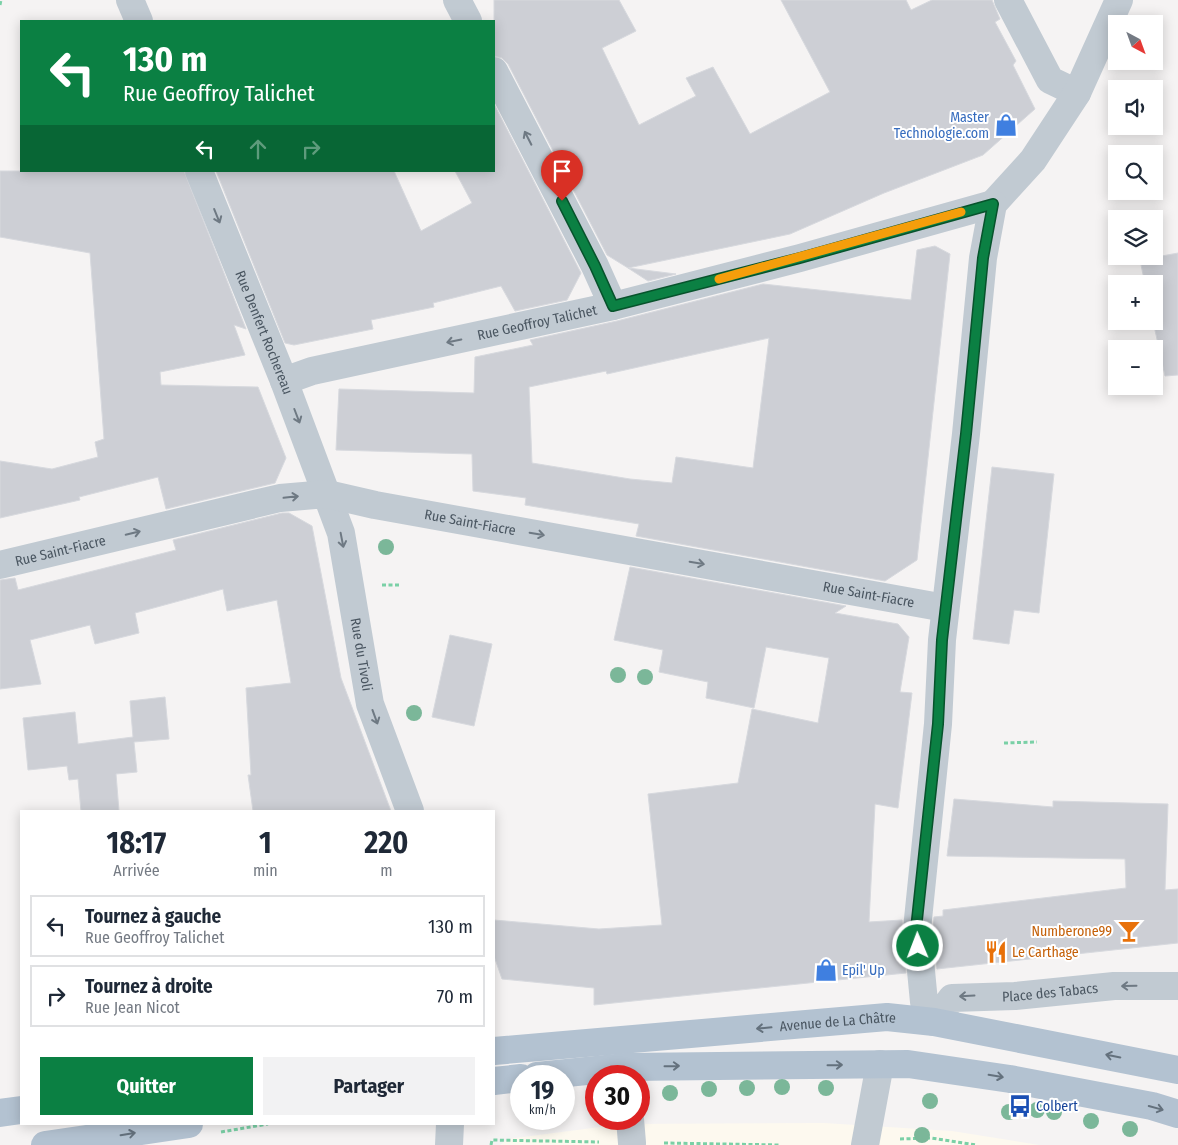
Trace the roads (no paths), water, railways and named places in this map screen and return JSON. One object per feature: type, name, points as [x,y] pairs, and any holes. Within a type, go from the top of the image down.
[{"type":"main road","name":"Avenue de La Châtre","points":[[495,1052],[887,1017],[934,1022],[1178,1070]]},
{"type":"main road","points":[[650,1071],[908,1064],[1010,1079],[1152,1106],[1178,1114]]},
{"type":"main road","points":[[495,1081],[510,1079]]},
{"type":"main road","points":[[0,1113],[20,1110]]},
{"type":"main road","points":[[45,1145],[182,1125]]},
{"type":"street","points":[[130,0],[139,20]]},
{"type":"street","points":[[457,0],[467,20]]},
{"type":"street","points":[[1008,0],[1050,80],[1077,93]]},
{"type":"street","points":[[934,1022],[924,1002],[916,929],[938,724],[945,608],[966,434],[983,258],[993,204],[1033,160],[1077,93],[1119,0]]},
{"type":"street","points":[[495,73],[595,266],[613,306]]},
{"type":"street","name":"Rue Denfert Rochereau","points":[[199,172],[284,381],[327,494]]},
{"type":"street","name":"Rue Geoffroy Talichet","points":[[284,381],[312,372],[613,306],[800,258],[993,204]]},
{"type":"street","name":"Rue Saint-Fiacre","points":[[0,565],[280,498],[327,494],[375,505],[945,608]]},
{"type":"street","name":"Rue du Tivoli","points":[[327,494],[342,533],[370,704],[410,810]]},
{"type":"street","name":"Place des Tabacs","points":[[934,1022],[952,998],[957,997],[1015,996],[1114,986],[1178,986]]},
{"type":"street","points":[[865,1145],[880,1064]]},
{"type":"street","points":[[449,1145],[450,1125]]},
{"type":"place","name":"Master Technologie.com","points":[[1006,125]]},
{"type":"place","name":"Numberone99","points":[[1129,931]]},
{"type":"place","name":"Le Carthage","points":[[996,952]]},
{"type":"place","name":"Epil' Up","points":[[826,970]]},
{"type":"place","name":"Colbert","points":[[1020,1106]]}]
